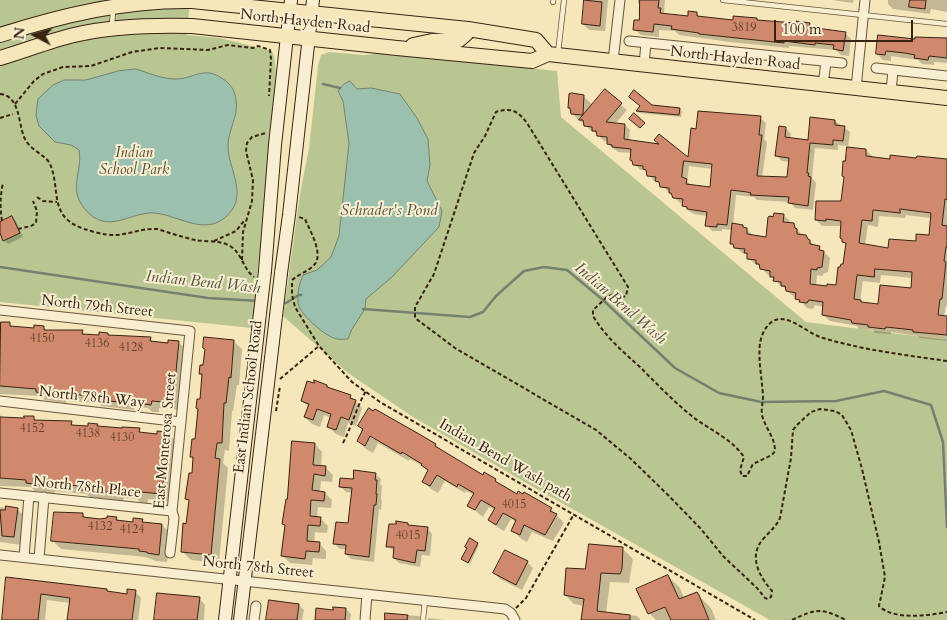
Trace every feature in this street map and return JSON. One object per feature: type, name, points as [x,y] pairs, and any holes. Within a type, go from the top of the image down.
[{"type":"main road","name":"North Hayden Road","points":[[0,36],[60,17],[114,6],[176,0],[313,6],[536,40],[553,54]]},
{"type":"main road","name":"East Indian School Road","points":[[225,620],[260,313],[259,274],[290,5]]},
{"type":"main road","name":"East Indian School Road","points":[[240,620],[276,316],[286,279],[289,215],[313,6]]},
{"type":"main road","name":"North Hayden Road","points":[[0,58],[72,36],[112,29],[159,25],[192,26],[532,61],[553,54],[947,98]]},
{"type":"main road","points":[[397,48],[432,41],[459,40],[466,34],[468,29]]},
{"type":"street","points":[[613,61],[620,0]]},
{"type":"street","points":[[856,88],[865,0]]},
{"type":"street","name":"North Hayden Road","points":[[629,41],[842,64]]},
{"type":"street","points":[[644,65],[646,43]]},
{"type":"street","points":[[823,85],[826,62]]},
{"type":"street","points":[[876,68],[947,76]]},
{"type":"street","points":[[891,92],[893,70]]},
{"type":"street","name":"North 79th Street","points":[[0,310],[190,330]]},
{"type":"street","name":"East Monterosa Street","points":[[170,554],[174,518],[172,511],[190,330]]},
{"type":"street","name":"North 78th Way","points":[[0,401],[181,422]]},
{"type":"street","name":"North 78th Place","points":[[0,493],[172,511]]},
{"type":"street","points":[[24,558],[29,496]]},
{"type":"street","points":[[39,559],[44,497]]},
{"type":"street","name":"North 78th Street","points":[[0,555],[505,609],[513,616]]},
{"type":"street","points":[[365,620],[367,594]]},
{"type":"street","points":[[254,620],[256,606]]},
{"type":"lane","points":[[553,54],[564,0]]},
{"type":"lane","points":[[723,0],[947,24]]},
{"type":"lane","points":[[112,29],[114,6]]},
{"type":"lane","points":[[423,620],[425,600]]},
{"type":"path","points":[[15,104],[38,77],[63,67],[90,66],[115,57],[145,50],[208,50],[228,46],[263,47],[270,50],[269,98]]},
{"type":"path","points":[[0,94],[7,95],[15,104],[25,140],[29,146],[50,164],[61,213],[74,225],[114,236],[151,229],[195,240],[231,246],[248,271],[259,274]]},
{"type":"path","points":[[947,361],[889,353],[821,337],[790,321],[780,319],[773,321],[766,326],[762,334],[759,356],[763,417],[775,444],[775,451],[772,455],[753,464],[748,476],[742,476],[740,470],[744,458],[741,452],[693,417],[617,345],[598,324],[593,316],[593,310],[607,297],[614,294],[626,296],[628,287],[522,115],[514,110],[504,109],[496,112],[485,136],[474,153],[434,274],[414,310],[415,318],[455,348],[596,430],[631,459],[670,496],[723,556],[765,598],[771,597],[772,594],[758,573],[756,564],[757,553],[760,544],[776,527],[780,518],[791,458],[793,430],[811,412],[820,409],[835,411],[847,421],[862,469],[879,542],[885,576],[879,606],[888,615],[905,618],[927,617],[947,612]]},
{"type":"path","points":[[0,118],[13,114]]},
{"type":"path","points":[[242,260],[241,241],[252,201],[253,180],[246,151],[247,143],[252,137],[266,134],[268,126]]},
{"type":"path","points":[[2,221],[0,214],[3,184]]},
{"type":"path","points":[[38,197],[43,201],[58,203]]},
{"type":"path","points":[[18,228],[36,223],[37,211],[33,201]]},
{"type":"path","points":[[286,279],[314,266],[318,258],[317,250],[305,219],[289,215]]},
{"type":"path","points":[[212,242],[236,232],[247,217]]},
{"type":"path","name":"Indian Bend Wash path","points":[[286,279],[295,307],[319,346],[352,382],[380,402],[756,620]]},
{"type":"path","points":[[280,379],[319,346]]},
{"type":"path","points":[[344,443],[354,422],[360,402],[366,392]]},
{"type":"path","points":[[513,616],[526,598],[574,514]]},
{"type":"path","points":[[792,620],[811,611],[821,610],[846,620]]},
{"type":"green space","name":"Indian School Park","points":[[0,0],[190,0],[187,35],[220,38],[272,51],[276,68],[275,88],[252,328],[0,302]]},
{"type":"green space","points":[[329,52],[363,55],[383,53],[557,71],[561,117],[806,322],[947,340],[947,620],[770,620],[413,417],[348,373],[283,316],[300,194],[309,148],[318,66],[321,55]]},
{"type":"water","points":[[136,69],[171,79],[210,73],[223,79],[232,88],[236,112],[229,136],[228,148],[237,187],[236,203],[223,219],[214,224],[195,224],[155,213],[137,215],[119,221],[101,221],[84,208],[79,201],[76,186],[80,158],[79,150],[71,145],[55,142],[39,126],[36,115],[38,99],[53,85],[64,80],[86,80],[118,71]]},
{"type":"water","name":"Schrader's Pond","points":[[350,81],[357,89],[371,88],[400,94],[417,118],[428,139],[430,165],[427,181],[442,211],[439,227],[392,277],[366,299],[365,309],[348,339],[340,339],[327,334],[309,320],[299,306],[298,295],[303,275],[317,270],[331,257],[339,236],[349,143],[343,101],[338,91]]},
{"type":"building","points":[[584,0],[602,2],[600,26],[582,24]]},
{"type":"building","points":[[640,0],[659,0],[658,8],[661,8],[660,13],[688,16],[688,11],[697,12],[697,16],[733,20],[733,16],[757,18],[757,20],[796,23],[796,21],[810,23],[809,27],[846,32],[843,51],[833,49],[834,45],[815,43],[815,45],[784,41],[784,43],[699,34],[671,29],[672,26],[654,24],[653,32],[633,30],[634,20],[639,20]]},
{"type":"building","points":[[910,0],[926,0],[925,9],[909,7]]},
{"type":"building","points":[[878,35],[915,39],[915,37],[947,38],[947,58],[929,56],[928,60],[914,58],[915,55],[886,51],[885,55],[876,54]]},
{"type":"building","points":[[605,89],[622,103],[606,122],[625,124],[624,139],[659,144],[654,140],[659,134],[688,157],[691,128],[696,129],[698,111],[761,116],[759,135],[762,135],[757,176],[787,177],[789,158],[775,156],[779,126],[786,127],[785,137],[808,140],[810,117],[835,120],[835,125],[845,126],[843,141],[833,140],[833,145],[810,143],[807,173],[811,177],[808,206],[788,203],[789,197],[750,195],[751,193],[731,190],[727,225],[717,224],[717,227],[705,226],[707,212],[687,209],[687,207],[682,206],[683,199],[673,198],[671,193],[669,193],[669,188],[660,187],[659,182],[655,181],[656,177],[647,176],[643,166],[633,165],[630,160],[631,149],[612,147],[612,145],[607,144],[607,137],[597,136],[596,131],[592,131],[592,127],[584,126],[583,120],[579,120]],"holes":[[[684,161],[712,164],[710,187],[686,184],[687,179],[682,177]]]},
{"type":"building","points":[[634,90],[652,105],[680,108],[679,115],[636,111],[640,106],[629,97]]},
{"type":"building","points":[[569,94],[584,95],[583,115],[571,114],[570,108],[568,108]]},
{"type":"building","points":[[634,113],[645,123],[640,128],[629,119]]},
{"type":"building","points":[[847,147],[866,149],[866,156],[890,159],[890,155],[947,159],[947,200],[945,199],[942,225],[947,226],[947,247],[944,261],[946,262],[942,299],[940,299],[938,315],[947,316],[947,335],[886,327],[885,329],[868,327],[868,325],[852,323],[851,320],[822,315],[823,302],[809,300],[807,303],[799,302],[800,300],[795,299],[796,293],[786,291],[785,286],[781,286],[781,282],[773,281],[774,277],[770,277],[770,271],[760,269],[759,264],[756,264],[756,260],[747,259],[747,253],[744,253],[745,249],[734,248],[733,244],[730,244],[732,223],[743,225],[743,227],[747,228],[747,234],[766,237],[768,217],[773,217],[774,213],[784,214],[783,222],[794,223],[797,234],[806,235],[810,240],[810,244],[820,246],[819,250],[824,251],[822,267],[817,268],[817,270],[811,269],[810,284],[836,285],[838,267],[843,264],[846,243],[842,242],[840,238],[841,221],[815,220],[816,201],[841,201],[844,177],[842,176],[843,161],[845,161]],"holes":[[[900,209],[931,213],[929,235],[916,234],[916,241],[889,239],[888,248],[859,243],[862,220],[872,221],[873,210],[900,213]],[[875,269],[912,272],[911,288],[880,285],[878,304],[861,302],[861,300],[854,299],[857,275],[874,277]]]},
{"type":"building","points":[[12,216],[20,233],[3,241],[0,233],[0,222]]},
{"type":"building","points":[[1,322],[10,322],[10,326],[34,328],[34,325],[44,326],[44,330],[83,330],[82,334],[99,335],[99,332],[108,333],[108,335],[151,337],[150,341],[168,343],[168,340],[179,341],[173,403],[152,401],[151,405],[143,404],[143,401],[127,399],[126,402],[118,402],[92,399],[92,396],[58,393],[58,395],[36,392],[36,389],[0,386]]},
{"type":"building","points":[[204,337],[234,340],[231,378],[229,377],[226,403],[224,403],[222,443],[217,443],[215,458],[220,459],[211,555],[181,552],[183,523],[186,524],[189,500],[185,499],[189,473],[192,473],[193,457],[190,457],[192,439],[195,439],[197,399],[200,399],[202,374],[199,374],[200,365],[203,365]]},
{"type":"building","points":[[314,380],[327,385],[327,387],[351,395],[350,398],[356,400],[349,420],[341,417],[336,430],[327,427],[331,414],[317,409],[313,420],[304,417],[309,404],[301,401],[307,381],[314,383]]},
{"type":"building","points":[[369,408],[373,411],[375,409],[419,434],[436,444],[435,446],[483,475],[484,472],[496,479],[495,481],[517,494],[518,491],[523,494],[524,492],[552,508],[550,511],[557,514],[545,535],[524,525],[520,535],[511,531],[516,520],[503,513],[496,525],[488,520],[495,508],[481,500],[475,510],[467,506],[474,493],[458,484],[457,487],[437,475],[430,486],[422,482],[428,470],[422,464],[370,436],[365,446],[357,441],[363,429],[358,426]]},
{"type":"building","points":[[24,416],[34,416],[34,420],[72,421],[71,425],[88,426],[88,423],[98,424],[97,426],[140,428],[139,432],[157,434],[157,431],[168,432],[162,494],[141,492],[140,496],[132,495],[132,491],[116,490],[116,493],[81,490],[81,486],[48,484],[47,486],[26,483],[26,480],[0,478],[0,417],[24,418]]},
{"type":"building","points":[[292,441],[315,443],[313,465],[326,466],[325,476],[314,474],[312,490],[325,492],[324,501],[311,500],[310,516],[321,517],[320,526],[308,525],[307,541],[320,542],[319,552],[306,551],[305,559],[281,556],[285,525],[282,524],[287,499]]},
{"type":"building","points":[[354,470],[376,473],[377,494],[376,505],[374,505],[369,557],[345,554],[346,545],[333,544],[336,522],[348,523],[352,488],[339,487],[340,478],[353,479]]},
{"type":"building","points":[[6,506],[18,508],[14,537],[2,536],[0,510],[5,510]]},
{"type":"building","points":[[54,512],[83,513],[83,517],[100,519],[107,518],[107,516],[117,517],[116,520],[133,522],[133,518],[143,519],[142,522],[162,524],[159,555],[139,551],[139,549],[51,541]]},
{"type":"building","points":[[396,521],[408,523],[408,525],[428,527],[425,551],[417,550],[415,563],[393,558],[394,547],[386,547],[389,524],[396,524]]},
{"type":"building","points":[[470,538],[478,543],[468,563],[461,559]]},
{"type":"building","points":[[589,544],[623,547],[620,574],[601,573],[597,611],[630,615],[630,620],[581,620],[584,599],[564,595],[566,568],[585,569]]},
{"type":"building","points":[[505,550],[528,561],[516,585],[493,573]]},
{"type":"building","points":[[668,575],[679,599],[697,592],[709,620],[671,620],[665,607],[648,614],[636,589]]},
{"type":"building","points":[[6,577],[107,589],[107,591],[127,594],[127,589],[136,590],[132,620],[67,620],[70,598],[41,594],[38,620],[2,620]]},
{"type":"building","points":[[157,593],[200,597],[197,620],[154,620]]},
{"type":"building","points":[[269,600],[299,604],[297,620],[266,620]]},
{"type":"building","points":[[333,607],[346,608],[345,620],[315,620],[316,608],[333,610]]},
{"type":"building","points":[[385,613],[408,615],[407,620],[385,620]]},
{"type":"waterway","points":[[323,84],[340,88]]},
{"type":"waterway","name":"Indian Bend Wash","points":[[0,267],[208,298],[259,301]]},
{"type":"waterway","name":"Indian Bend Wash","points":[[363,309],[470,317],[483,312],[496,296],[524,271],[544,267],[567,270],[603,300],[675,368],[719,393],[761,402],[836,401],[884,391],[931,405],[943,442],[947,527]]},
{"type":"waterway","name":"Indian Bend Wash","points":[[282,303],[286,303],[301,295]]}]
